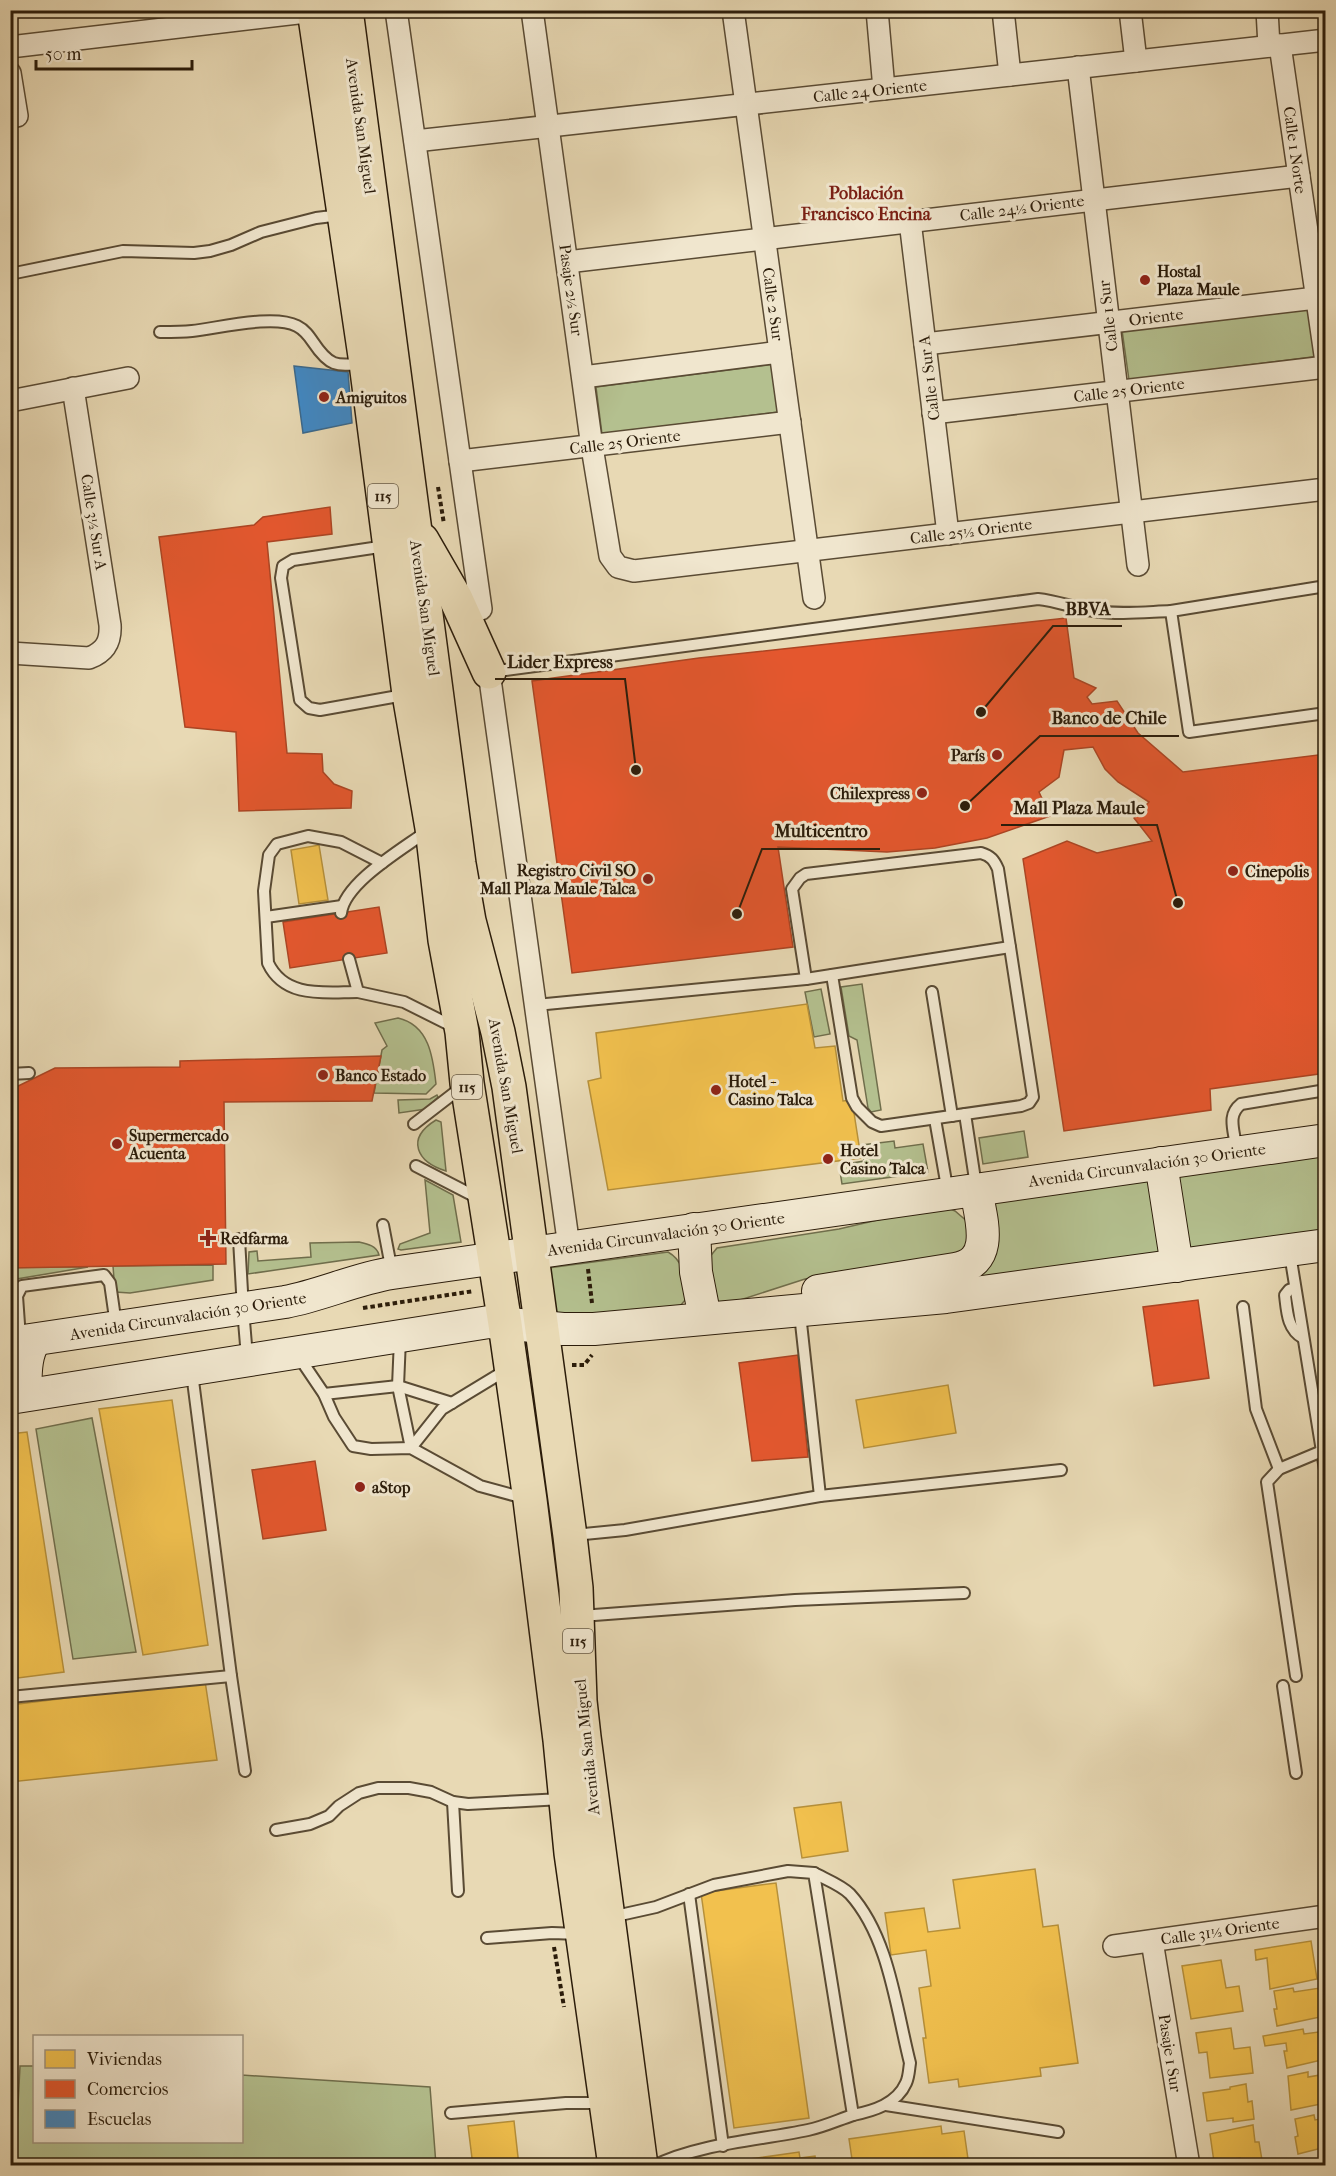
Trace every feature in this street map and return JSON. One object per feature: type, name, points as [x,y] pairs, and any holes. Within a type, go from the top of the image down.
[{"type":"highway","name":"Avenida San Miguel","points":[[346,10],[402,536],[409,694],[432,828],[444,940],[462,1032],[467,1083],[512,1373],[530,1500],[566,1798],[596,1926],[641,2166]]},
{"type":"highway","name":"Avenida San Miguel","points":[[315,11],[366,363],[402,536],[462,883],[476,950],[505,1059],[543,1328],[578,1616],[582,1719],[606,2102],[615,2166]]},
{"type":"highway","points":[[402,536],[456,599],[489,672]]},
{"type":"main road","name":"Avenida Circunvalación 30 Oriente","points":[[22,1342],[306,1298],[355,1281],[392,1273],[1326,1140]]},
{"type":"main road","points":[[1161,1163],[1177,1266]]},
{"type":"main road","points":[[785,1312],[798,1298],[818,1291],[962,1268],[970,1264],[980,1253],[982,1246],[962,1192]]},
{"type":"main road","points":[[694,1229],[696,1272],[705,1318]]},
{"type":"main road","points":[[22,1342],[31,1346],[18,1397],[489,1322],[543,1328],[594,1329],[946,1297],[1289,1250],[1325,1249]]},
{"type":"street","points":[[396,10],[482,609]]},
{"type":"street","name":"Pasaje 2½ Sur","points":[[532,10],[592,447],[610,556],[618,567]]},
{"type":"street","name":"Calle 2 Sur","points":[[733,10],[814,598]]},
{"type":"street","points":[[877,10],[884,89]]},
{"type":"street","points":[[1003,10],[1010,75]]},
{"type":"street","points":[[1130,10],[1136,61]]},
{"type":"street","name":"Calle 1 Norte","points":[[1267,10],[1299,176],[1326,362]]},
{"type":"street","points":[[10,47],[315,11]]},
{"type":"street","name":"Calle 24 Oriente","points":[[414,141],[1326,40]]},
{"type":"street","name":"Calle 1 Sur","points":[[1078,67],[1138,565]]},
{"type":"street","points":[[10,73],[17,116]]},
{"type":"street","name":"Calle 24½ Oriente","points":[[567,262],[1299,176]]},
{"type":"street","name":"Calle 1 Sur A","points":[[910,221],[948,534]]},
{"type":"street","name":"Oriente","points":[[925,344],[1316,298]]},
{"type":"street","points":[[584,377],[780,352]]},
{"type":"street","name":"Calle 25 Oriente","points":[[933,413],[1326,367]]},
{"type":"street","points":[[10,401],[128,378]]},
{"type":"street","name":"Calle 3½ Sur A","points":[[10,653],[89,658],[101,652],[110,640],[110,625],[74,388]]},
{"type":"street","name":"Calle 25 Oriente","points":[[460,461],[790,422]]},
{"type":"street","name":"Calle 25½ Oriente","points":[[618,567],[634,571],[1326,489]]},
{"type":"street","points":[[489,672],[569,1248]]},
{"type":"street","name":"Calle 31½ Oriente","points":[[1114,1946],[1326,1916]]},
{"type":"street","name":"Pasaje 1 Sur","points":[[1152,1941],[1189,2166]]},
{"type":"lane","points":[[10,274],[123,251],[194,253],[210,251],[261,232],[316,218],[344,215]]},
{"type":"lane","points":[[160,332],[191,331],[264,321],[281,322],[296,325],[307,333],[333,365],[366,363]]},
{"type":"lane","points":[[402,536],[293,560],[283,566],[281,578],[300,700],[309,708],[320,710],[409,694]]},
{"type":"lane","points":[[489,672],[1038,599],[1070,604],[1093,611],[1119,613],[1171,611],[1326,586]]},
{"type":"lane","points":[[1171,611],[1189,732],[1326,713]]},
{"type":"lane","points":[[266,917],[342,909],[370,870],[432,828]]},
{"type":"lane","points":[[382,863],[341,842],[308,836],[278,844],[269,855],[264,891],[268,963],[272,973],[281,982],[301,991],[358,992],[404,1002],[462,1032]]},
{"type":"lane","points":[[806,979],[792,889],[800,878],[806,874],[981,853],[988,855],[995,861],[998,869],[1033,1097],[1029,1103],[1021,1106],[881,1126],[872,1122],[857,1107],[852,1098],[832,975]]},
{"type":"lane","points":[[536,1005],[806,979],[1010,947]]},
{"type":"lane","points":[[349,959],[358,992]]},
{"type":"lane","points":[[932,992],[952,1116]]},
{"type":"lane","points":[[10,1074],[29,1073]]},
{"type":"lane","points":[[414,1124],[467,1083]]},
{"type":"lane","points":[[1236,1152],[1232,1116],[1241,1104],[1326,1090]]},
{"type":"lane","points":[[962,1192],[965,1114]]},
{"type":"lane","points":[[935,1119],[962,1192]]},
{"type":"lane","points":[[416,1166],[485,1201]]},
{"type":"lane","points":[[383,1225],[392,1273]]},
{"type":"lane","points":[[239,1239],[248,1360]]},
{"type":"lane","points":[[1289,1250],[1295,1288],[1285,1294],[1286,1308],[1291,1327],[1303,1338],[1326,1476]]},
{"type":"lane","points":[[22,1342],[17,1296],[22,1286],[104,1275],[110,1283],[117,1328]]},
{"type":"lane","points":[[1243,1307],[1256,1409],[1280,1469]]},
{"type":"lane","points":[[785,1312],[820,1496]]},
{"type":"lane","points":[[400,1336],[398,1386],[411,1448]]},
{"type":"lane","points":[[297,1353],[324,1394],[334,1417],[352,1446],[371,1449],[411,1448],[480,1486],[530,1500]]},
{"type":"lane","points":[[192,1370],[245,1771]]},
{"type":"lane","points":[[411,1448],[442,1409],[498,1375],[512,1373]]},
{"type":"lane","points":[[324,1394],[398,1386],[452,1403]]},
{"type":"lane","points":[[1296,1676],[1267,1482],[1280,1469],[1322,1451]]},
{"type":"lane","points":[[570,1536],[625,1530],[820,1496],[1061,1470]]},
{"type":"lane","points":[[578,1616],[795,1600],[964,1593]]},
{"type":"lane","points":[[10,1697],[231,1676]]},
{"type":"lane","points":[[1283,1686],[1296,1773]]},
{"type":"lane","points":[[276,1830],[310,1824],[329,1816],[339,1806],[359,1793],[378,1788],[409,1788],[431,1792],[453,1802],[468,1804],[566,1798]]},
{"type":"lane","points":[[453,1802],[458,1891]]},
{"type":"lane","points":[[487,1938],[552,1933],[596,1926],[714,1885],[788,1871],[814,1873],[848,1892],[866,1916],[883,1952],[910,2063],[907,2082],[901,2092],[886,2105],[812,2129],[690,2152],[669,2158],[654,2166]]},
{"type":"lane","points":[[814,1873],[853,2115]]},
{"type":"lane","points":[[689,1894],[723,2146]]},
{"type":"lane","points":[[451,2113],[566,2103],[606,2102]]},
{"type":"lane","points":[[886,2105],[1058,2132]]},
{"type":"green space","points":[[1314,307],[1320,356],[1129,380],[1122,330]]},
{"type":"green space","points":[[773,364],[779,412],[602,434],[596,387]]},
{"type":"green space","points":[[862,984],[881,1110],[871,1112],[868,1108],[857,1040],[849,1036],[841,987]]},
{"type":"green space","points":[[821,989],[830,1034],[814,1037],[805,992]]},
{"type":"green space","points":[[398,1018],[417,1027],[428,1044],[436,1084],[426,1094],[374,1093],[382,1050],[387,1046],[375,1023]]},
{"type":"green space","points":[[437,1095],[438,1097],[426,1109],[399,1113],[398,1100],[430,1099]]},
{"type":"green space","points":[[436,1120],[441,1122],[446,1171],[428,1162],[418,1149],[420,1135]]},
{"type":"green space","points":[[1024,1131],[1028,1157],[983,1164],[979,1138]]},
{"type":"green space","points":[[894,1141],[895,1148],[923,1144],[928,1172],[842,1184],[839,1165],[864,1161],[862,1145]]},
{"type":"green space","points":[[1325,1152],[1325,1234],[969,1278],[993,1197]]},
{"type":"green space","points":[[425,1180],[453,1195],[461,1242],[398,1249],[400,1244],[430,1233]]},
{"type":"green space","points":[[942,1205],[955,1211],[969,1223],[966,1253],[805,1279],[737,1301],[716,1302],[708,1259],[717,1248],[839,1229]]},
{"type":"green space","points":[[359,1242],[374,1247],[379,1255],[248,1274],[249,1252],[257,1251],[258,1261],[311,1257],[310,1243]]},
{"type":"green space","points":[[668,1252],[678,1261],[683,1272],[686,1299],[680,1306],[555,1320],[548,1268]]},
{"type":"green space","points":[[213,1265],[213,1280],[130,1293],[115,1292],[113,1266]]},
{"type":"green space","points":[[10,1267],[88,1267],[11,1280],[11,1311]]},
{"type":"green space","points":[[92,1418],[136,1652],[73,1659],[36,1429]]},
{"type":"green space","points":[[20,2066],[33,2066],[33,2143],[243,2143],[243,2075],[430,2087],[436,2165],[15,2165]]},
{"type":"building: Viviendas","points":[[319,845],[328,900],[299,904],[291,850]]},
{"type":"building: Viviendas","name":"Hotel - Casino Talca","points":[[807,1004],[815,1048],[835,1046],[843,1101],[852,1100],[861,1158],[608,1190],[588,1081],[601,1078],[596,1033]]},
{"type":"building: Viviendas","points":[[948,1385],[956,1433],[864,1448],[856,1400]]},
{"type":"building: Viviendas","points":[[172,1400],[208,1645],[143,1655],[99,1409]]},
{"type":"building: Viviendas","points":[[27,1432],[64,1672],[10,1679],[10,1434]]},
{"type":"building: Viviendas","points":[[205,1681],[217,1760],[10,1782],[10,1705]]},
{"type":"building: Viviendas","points":[[841,1802],[848,1851],[802,1858],[794,1808]]},
{"type":"building: Viviendas","points":[[1035,1869],[1043,1927],[1058,1925],[1078,2063],[1040,2068],[1041,2076],[959,2087],[958,2079],[929,2083],[919,1988],[931,1986],[926,1950],[891,1955],[885,1913],[924,1908],[928,1932],[960,1928],[953,1880]]},
{"type":"building: Viviendas","points":[[776,1883],[809,2118],[734,2128],[701,1893]]},
{"type":"building: Viviendas","points":[[1311,1941],[1317,1979],[1270,1989],[1267,1958],[1256,1960],[1255,1950]]},
{"type":"building: Viviendas","points":[[1221,1960],[1226,1988],[1239,1986],[1243,2011],[1191,2019],[1182,1966]]},
{"type":"building: Viviendas","points":[[1293,1988],[1294,1992],[1320,1988],[1325,2016],[1277,2026],[1274,1991]]},
{"type":"building: Viviendas","points":[[1231,2028],[1234,2049],[1250,2047],[1253,2073],[1210,2078],[1207,2052],[1199,2053],[1196,2033]]},
{"type":"building: Viviendas","points":[[1303,2029],[1304,2034],[1326,2031],[1326,2059],[1287,2068],[1284,2051],[1287,2051],[1286,2043],[1265,2046],[1263,2036]]},
{"type":"building: Viviendas","points":[[1308,2072],[1308,2077],[1326,2074],[1326,2103],[1291,2110],[1288,2076]]},
{"type":"building: Viviendas","points":[[1246,2084],[1248,2102],[1252,2101],[1254,2119],[1233,2122],[1233,2118],[1207,2121],[1203,2093]]},
{"type":"building: Viviendas","points":[[1314,2115],[1315,2120],[1326,2118],[1326,2147],[1298,2154],[1295,2119]]},
{"type":"building: Viviendas","points":[[514,2121],[519,2166],[473,2166],[468,2126]]},
{"type":"building: Viviendas","points":[[1253,2125],[1255,2142],[1259,2142],[1262,2160],[1241,2163],[1240,2158],[1214,2162],[1210,2134]]},
{"type":"building: Viviendas","points":[[941,2126],[942,2134],[964,2131],[969,2166],[853,2166],[849,2139]]},
{"type":"building: Viviendas","points":[[799,2152],[800,2158],[815,2156],[816,2166],[738,2166],[737,2161]]},
{"type":"building: Viviendas","points":[[1321,2160],[1321,2165],[1326,2166],[1302,2166],[1301,2163]]},
{"type":"building: Comercios","points":[[330,507],[332,534],[267,542],[287,753],[322,754],[323,772],[334,784],[352,791],[351,808],[239,811],[236,732],[185,727],[159,537],[254,525],[263,517]]},
{"type":"building: Comercios","points":[[1066,618],[1074,678],[1096,688],[1087,697],[1092,704],[1117,701],[1138,733],[1183,772],[1326,754],[1326,1073],[1210,1089],[1211,1110],[1064,1131],[1023,859],[1067,841],[1097,853],[1152,841],[1134,818],[1149,802],[1118,782],[1105,769],[1093,747],[1064,750],[1059,777],[1039,792],[1050,816],[987,838],[935,848],[887,852],[778,847],[793,947],[572,973],[532,681],[699,658]]},
{"type":"building: Comercios","points":[[379,907],[387,953],[290,968],[283,922]]},
{"type":"building: Comercios","name":"Supermercado Acuenta","points":[[381,1056],[372,1101],[224,1102],[226,1264],[11,1268],[10,1090],[55,1068],[180,1067],[180,1061]]},
{"type":"building: Comercios","points":[[1198,1300],[1209,1378],[1154,1386],[1143,1307]]},
{"type":"building: Comercios","points":[[798,1355],[808,1457],[752,1461],[739,1363]]},
{"type":"building: Comercios","points":[[315,1461],[326,1530],[263,1539],[252,1470]]},
{"type":"building: Escuelas","name":"Amiguitos","points":[[294,366],[348,372],[352,423],[303,433]]},
{"type":"place","name":"Hostal Plaza Maule","points":[[1145,280]]},
{"type":"place","name":"Amiguitos","points":[[324,397]]},
{"type":"place","name":"BBVA","points":[[981,712]]},
{"type":"place","name":"París","points":[[997,755]]},
{"type":"place","name":"Lider Express","points":[[636,770]]},
{"type":"place","name":"Chilexpress","points":[[922,793]]},
{"type":"place","name":"Banco de Chile","points":[[965,806]]},
{"type":"place","name":"Cinepolis","points":[[1233,871]]},
{"type":"place","name":"Registro Civil SO Mall Plaza Maule Talca","points":[[648,879]]},
{"type":"place","name":"Mall Plaza Maule","points":[[1178,903]]},
{"type":"place","name":"Multicentro","points":[[737,914]]},
{"type":"place","name":"Banco Estado","points":[[323,1075]]},
{"type":"place","name":"Hotel - Casino Talca","points":[[716,1090]]},
{"type":"place","name":"Supermercado Acuenta","points":[[117,1144]]},
{"type":"place","name":"Hotel Casino Talca","points":[[828,1159]]},
{"type":"place","name":"Redfarma","points":[[208,1238]]},
{"type":"place","name":"aStop","points":[[360,1487]]},
{"type":"district","name":"Población Francisco Encina","points":[[866,203]]}]
